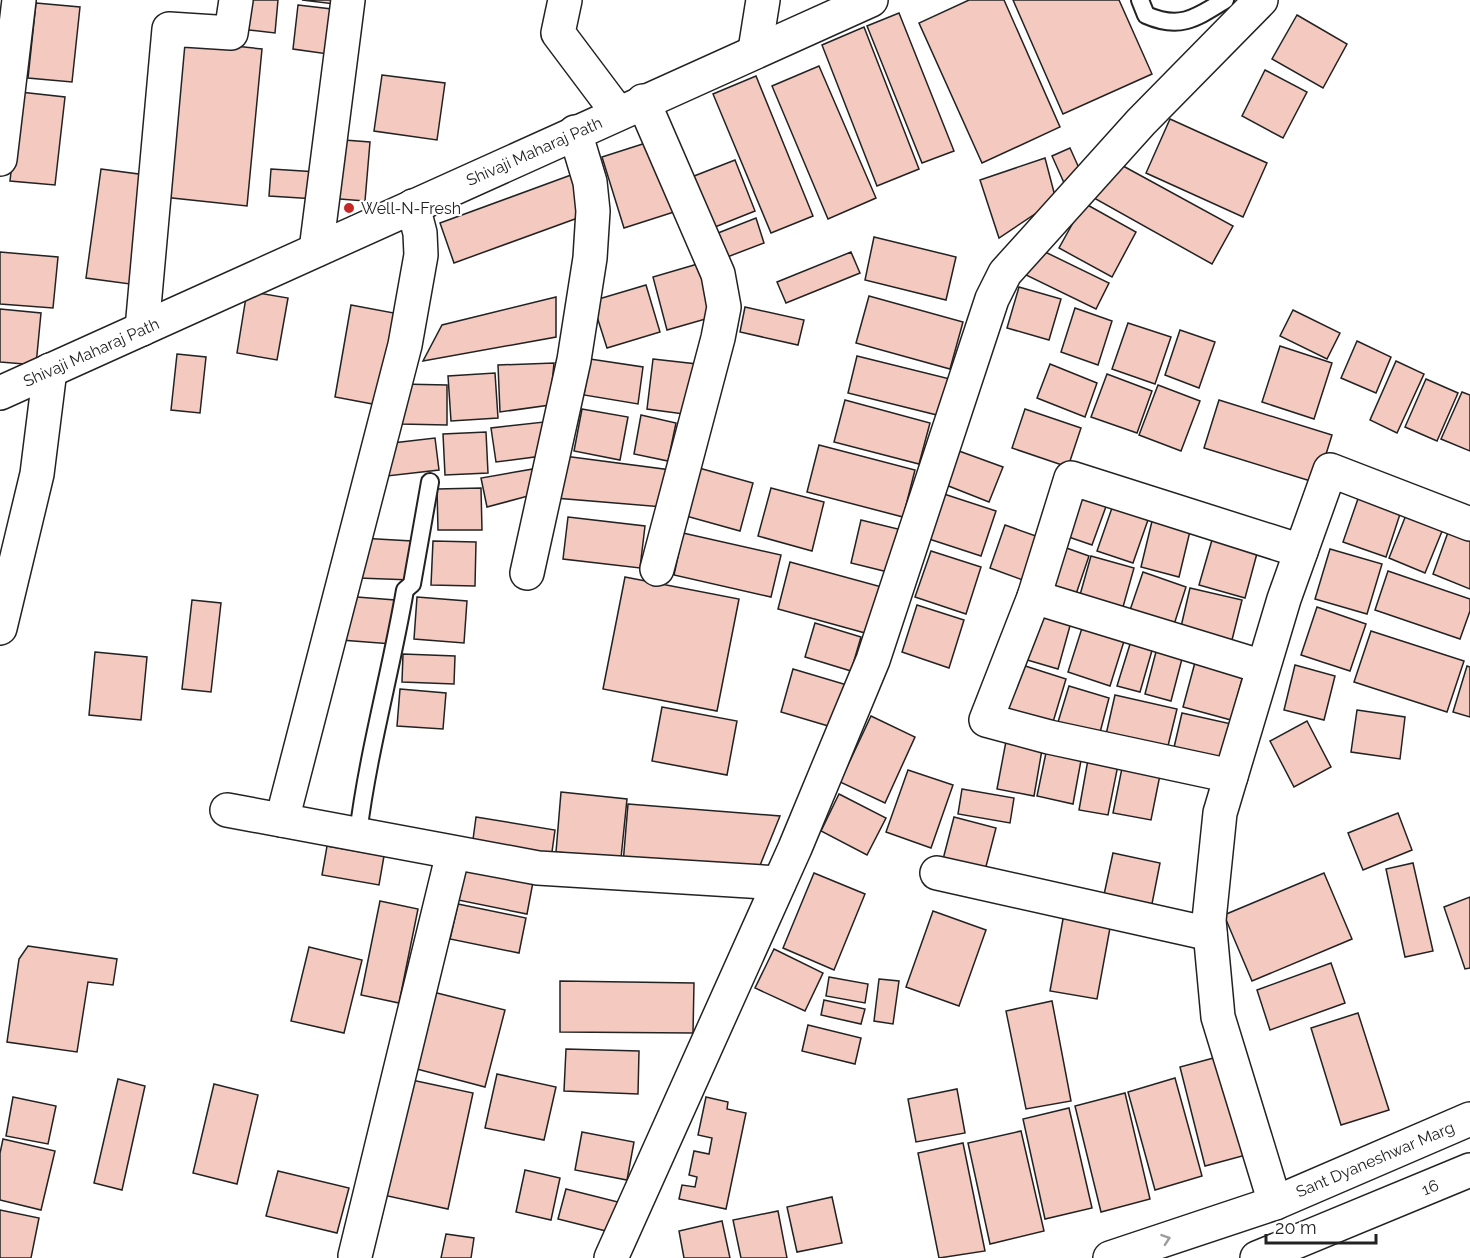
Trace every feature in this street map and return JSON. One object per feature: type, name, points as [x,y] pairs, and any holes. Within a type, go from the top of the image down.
[{"type":"street","points":[[0,159],[19,0]]},
{"type":"street","points":[[142,329],[169,29],[231,33],[236,0]]},
{"type":"street","points":[[316,250],[348,0]]},
{"type":"street","points":[[565,0],[558,33],[630,107],[718,274],[724,307],[718,338],[657,569]]},
{"type":"street","points":[[755,50],[763,0]]},
{"type":"street","name":"Shivaji Maharaj Path","points":[[0,393],[755,50],[871,0]]},
{"type":"street","points":[[611,1258],[779,883],[873,660],[992,299],[1005,273],[1141,122],[1261,0]]},
{"type":"street","points":[[527,573],[574,360],[590,258],[593,211],[590,182],[575,132]]},
{"type":"street","points":[[282,820],[405,345],[421,255],[420,233],[413,206]]},
{"type":"street","points":[[0,628],[37,474],[50,370]]},
{"type":"street","points":[[1275,1203],[1218,1017],[1209,920],[1220,813],[1263,667],[1330,470],[1470,524]]},
{"type":"street","points":[[1231,776],[1049,737],[986,720],[1034,597],[1071,478],[1301,551]]},
{"type":"street","points":[[1034,597],[1263,667]]},
{"type":"street","points":[[227,810],[538,868],[779,883]]},
{"type":"street","points":[[355,1256],[453,853]]},
{"type":"street","points":[[937,873],[1210,934]]},
{"type":"street","name":"Sant Dyaneshwar Marg","points":[[1110,1258],[1275,1203],[1470,1119]]},
{"type":"street","name":"16","points":[[1257,1258],[1470,1170]]},
{"type":"lane","points":[[1140,0],[1146,15],[1164,23],[1193,20],[1225,0]]},
{"type":"lane","points":[[358,834],[367,766],[392,662],[405,590],[412,584],[430,482]]},
{"type":"building","points":[[243,0],[278,0],[275,33],[240,29]]},
{"type":"building","points":[[302,0],[344,0],[343,5]]},
{"type":"building","points":[[969,0],[1004,0],[1060,127],[982,163],[919,23]]},
{"type":"building","points":[[1013,0],[1119,0],[1152,74],[1063,114]]},
{"type":"building","points":[[36,3],[80,7],[72,82],[28,78]]},
{"type":"building","points":[[298,5],[340,10],[335,55],[293,49]]},
{"type":"building","points":[[899,13],[954,151],[922,163],[867,26]]},
{"type":"building","points":[[1297,15],[1347,44],[1323,88],[1272,59]]},
{"type":"building","points":[[864,27],[919,169],[877,186],[822,45]]},
{"type":"building","points":[[179,40],[262,49],[247,206],[163,197]]},
{"type":"building","points":[[819,66],[876,198],[828,219],[772,86]]},
{"type":"building","points":[[1265,70],[1307,92],[1283,138],[1242,116]]},
{"type":"building","points":[[382,75],[445,83],[437,140],[374,131]]},
{"type":"building","points":[[756,76],[813,216],[771,233],[713,94]]},
{"type":"building","points":[[20,92],[65,97],[55,185],[10,181]]},
{"type":"building","points":[[1170,119],[1267,163],[1243,217],[1146,173]]},
{"type":"building","points":[[331,139],[370,142],[365,201],[327,198]]},
{"type":"building","points":[[652,141],[674,212],[624,228],[602,157]]},
{"type":"building","points":[[1070,148],[1083,177],[1065,185],[1052,156]]},
{"type":"building","points":[[1045,158],[1056,200],[999,238],[980,180]]},
{"type":"building","points":[[735,160],[755,211],[710,229],[689,178]]},
{"type":"building","points":[[1114,161],[1233,226],[1212,264],[1094,198]]},
{"type":"building","points":[[101,169],[146,175],[130,284],[86,278]]},
{"type":"building","points":[[271,169],[318,172],[316,199],[269,196]]},
{"type":"building","points":[[571,175],[586,215],[454,263],[440,223]]},
{"type":"building","points":[[1084,203],[1136,232],[1112,277],[1059,248]]},
{"type":"building","points":[[756,218],[764,243],[722,259],[713,235]]},
{"type":"building","points":[[874,237],[956,257],[946,300],[865,280]]},
{"type":"building","points":[[1039,249],[1109,283],[1096,309],[1026,275]]},
{"type":"building","points":[[0,252],[58,257],[53,308],[0,304]]},
{"type":"building","points":[[851,252],[860,273],[786,303],[777,282]]},
{"type":"building","points":[[701,263],[716,316],[667,330],[653,277]]},
{"type":"building","points":[[646,285],[660,332],[607,348],[592,301]]},
{"type":"building","points":[[1019,287],[1061,299],[1049,340],[1007,328]]},
{"type":"building","points":[[247,291],[288,298],[277,360],[237,353]]},
{"type":"building","points":[[869,296],[963,322],[950,369],[856,343]]},
{"type":"building","points":[[556,297],[556,337],[423,361],[442,325]]},
{"type":"building","points":[[351,305],[394,313],[378,405],[335,397]]},
{"type":"building","points":[[745,307],[804,320],[798,345],[740,332]]},
{"type":"building","points":[[1075,308],[1112,321],[1098,365],[1061,352]]},
{"type":"building","points":[[0,309],[41,313],[36,365],[0,362]]},
{"type":"building","points":[[1293,310],[1340,333],[1327,359],[1280,336]]},
{"type":"building","points":[[1128,323],[1171,337],[1155,384],[1112,369]]},
{"type":"building","points":[[1180,330],[1215,342],[1199,388],[1165,375]]},
{"type":"building","points":[[1357,341],[1391,357],[1376,393],[1341,378]]},
{"type":"building","points":[[1280,346],[1332,363],[1314,419],[1262,402]]},
{"type":"building","points":[[177,354],[206,357],[200,413],[171,410]]},
{"type":"building","points":[[857,356],[954,380],[945,417],[848,393]]},
{"type":"building","points":[[590,359],[643,367],[638,404],[584,395]]},
{"type":"building","points":[[653,359],[697,364],[691,415],[647,409]]},
{"type":"building","points":[[1396,361],[1424,374],[1397,433],[1370,420]]},
{"type":"building","points":[[554,363],[550,405],[500,412],[498,365]]},
{"type":"building","points":[[1050,364],[1097,383],[1085,417],[1037,398]]},
{"type":"building","points":[[495,373],[498,418],[451,421],[448,376]]},
{"type":"building","points":[[1107,374],[1152,391],[1137,433],[1091,417]]},
{"type":"building","points":[[1426,379],[1458,393],[1437,441],[1405,427]]},
{"type":"building","points":[[400,384],[447,385],[447,425],[400,424]]},
{"type":"building","points":[[1158,385],[1200,401],[1181,451],[1139,435]]},
{"type":"building","points":[[1462,392],[1470,395],[1470,451],[1441,439]]},
{"type":"building","points":[[845,400],[930,423],[919,464],[834,442]]},
{"type":"building","points":[[1219,400],[1332,435],[1317,483],[1204,448]]},
{"type":"building","points":[[582,409],[628,417],[620,460],[574,451]]},
{"type":"building","points":[[1025,409],[1081,428],[1068,467],[1012,448]]},
{"type":"building","points":[[641,415],[676,423],[668,461],[634,454]]},
{"type":"building","points":[[544,422],[542,456],[496,462],[491,428]]},
{"type":"building","points":[[486,432],[488,473],[445,475],[443,434]]},
{"type":"building","points":[[435,438],[439,470],[387,476],[384,444]]},
{"type":"building","points":[[819,445],[915,470],[903,517],[807,492]]},
{"type":"building","points":[[959,451],[1003,467],[989,502],[946,485]]},
{"type":"building","points":[[564,456],[671,470],[663,507],[555,498]]},
{"type":"building","points":[[699,468],[753,483],[740,531],[686,516]]},
{"type":"building","points":[[533,469],[532,495],[487,507],[481,478]]},
{"type":"building","points":[[481,488],[482,530],[438,530],[437,489]]},
{"type":"building","points":[[771,488],[824,502],[812,551],[758,536]]},
{"type":"building","points":[[1075,490],[1108,501],[1092,545],[1060,534]]},
{"type":"building","points":[[1360,493],[1402,508],[1386,557],[1343,542]]},
{"type":"building","points":[[944,494],[996,511],[981,556],[929,539]]},
{"type":"building","points":[[1113,505],[1149,517],[1133,563],[1097,551]]},
{"type":"building","points":[[1408,510],[1445,524],[1425,573],[1389,558]]},
{"type":"building","points":[[568,517],[645,526],[640,568],[563,559]]},
{"type":"building","points":[[1153,517],[1191,527],[1179,577],[1141,567]]},
{"type":"building","points":[[861,520],[902,530],[892,573],[851,563]]},
{"type":"building","points":[[1451,524],[1470,531],[1470,589],[1433,574]]},
{"type":"building","points":[[1005,525],[1047,540],[1031,583],[990,568]]},
{"type":"building","points":[[683,533],[781,555],[771,597],[674,575]]},
{"type":"building","points":[[1214,533],[1259,546],[1245,598],[1199,585]]},
{"type":"building","points":[[360,538],[412,541],[411,580],[359,578]]},
{"type":"building","points":[[433,541],[476,542],[475,586],[431,585]]},
{"type":"building","points":[[1058,545],[1089,556],[1075,597],[1044,587]]},
{"type":"building","points":[[1330,549],[1382,564],[1367,614],[1315,599]]},
{"type":"building","points":[[931,551],[981,567],[966,614],[915,597]]},
{"type":"building","points":[[1091,556],[1134,568],[1121,614],[1078,602]]},
{"type":"building","points":[[790,562],[889,589],[876,636],[778,609]]},
{"type":"building","points":[[1388,571],[1470,599],[1470,611],[1460,639],[1375,610]]},
{"type":"building","points":[[1143,572],[1186,587],[1172,631],[1128,616]]},
{"type":"building","points":[[625,577],[739,599],[717,711],[603,689]]},
{"type":"building","points":[[1190,588],[1242,600],[1231,644],[1180,631]]},
{"type":"building","points":[[344,596],[395,600],[392,644],[341,640]]},
{"type":"building","points":[[417,597],[467,601],[464,643],[414,639]]},
{"type":"building","points":[[192,600],[221,603],[211,692],[182,689]]},
{"type":"building","points":[[1032,604],[1073,615],[1058,669],[1017,657]]},
{"type":"building","points":[[917,605],[964,620],[949,668],[902,652]]},
{"type":"building","points":[[1317,607],[1366,624],[1350,671],[1301,655]]},
{"type":"building","points":[[815,623],[861,637],[851,671],[805,657]]},
{"type":"building","points":[[1083,625],[1125,638],[1110,686],[1068,672]]},
{"type":"building","points":[[1371,631],[1464,661],[1447,712],[1354,682]]},
{"type":"building","points":[[1131,641],[1153,647],[1140,692],[1117,686]]},
{"type":"building","points":[[1157,648],[1183,655],[1171,701],[1145,694]]},
{"type":"building","points":[[95,652],[147,657],[141,720],[89,715]]},
{"type":"building","points":[[403,654],[455,656],[454,684],[402,682]]},
{"type":"building","points":[[1197,655],[1245,668],[1231,720],[1183,707]]},
{"type":"building","points":[[1019,664],[1066,679],[1050,732],[1003,717]]},
{"type":"building","points":[[1295,665],[1335,676],[1324,720],[1284,710]]},
{"type":"building","points":[[1467,666],[1470,667],[1470,717],[1453,712]]},
{"type":"building","points":[[793,669],[847,685],[835,728],[781,712]]},
{"type":"building","points":[[1069,686],[1109,698],[1097,744],[1055,732]]},
{"type":"building","points":[[400,689],[446,693],[443,729],[397,726]]},
{"type":"building","points":[[1115,695],[1177,709],[1166,754],[1105,739]]},
{"type":"building","points":[[662,707],[737,721],[727,775],[652,761]]},
{"type":"building","points":[[1357,710],[1405,717],[1400,759],[1351,752]]},
{"type":"building","points":[[1182,713],[1236,725],[1226,769],[1172,756]]},
{"type":"building","points":[[871,716],[915,737],[885,803],[840,782]]},
{"type":"building","points":[[1307,721],[1331,767],[1294,787],[1270,741]]},
{"type":"building","points":[[1007,736],[1043,744],[1034,796],[997,789]]},
{"type":"building","points":[[1047,748],[1082,755],[1073,804],[1037,796]]},
{"type":"building","points":[[1089,754],[1119,760],[1108,815],[1079,810]]},
{"type":"building","points":[[1124,758],[1162,765],[1151,820],[1113,813]]},
{"type":"building","points":[[908,770],[953,785],[931,848],[886,832]]},
{"type":"building","points":[[962,789],[1014,798],[1010,823],[958,814]]},
{"type":"building","points":[[561,792],[627,799],[621,858],[556,852]]},
{"type":"building","points":[[839,794],[886,818],[867,855],[821,831]]},
{"type":"building","points":[[628,804],[780,816],[759,868],[623,864]]},
{"type":"building","points":[[1398,813],[1412,850],[1363,870],[1348,833]]},
{"type":"building","points":[[476,817],[555,830],[551,859],[472,847]]},
{"type":"building","points":[[954,817],[996,828],[983,878],[941,867]]},
{"type":"building","points":[[327,846],[384,856],[379,885],[322,875]]},
{"type":"building","points":[[1113,853],[1160,863],[1150,914],[1102,904]]},
{"type":"building","points":[[1413,863],[1433,951],[1405,957],[1386,869]]},
{"type":"building","points":[[464,868],[533,882],[527,914],[458,900]]},
{"type":"building","points":[[814,873],[865,894],[834,970],[783,948]]},
{"type":"building","points":[[1324,873],[1352,939],[1252,981],[1224,915]]},
{"type":"building","points":[[1470,897],[1470,968],[1465,969],[1444,907]]},
{"type":"building","points":[[380,901],[418,909],[399,1003],[361,995]]},
{"type":"building","points":[[458,904],[526,918],[519,953],[450,939]]},
{"type":"building","points":[[1065,908],[1112,917],[1097,999],[1050,991]]},
{"type":"building","points":[[933,911],[986,930],[959,1006],[906,987]]},
{"type":"building","points":[[28,946],[117,959],[113,985],[88,982],[77,1052],[7,1042],[19,959]]},
{"type":"building","points":[[309,947],[362,960],[344,1033],[291,1021]]},
{"type":"building","points":[[774,949],[823,973],[805,1011],[755,988]]},
{"type":"building","points":[[1331,963],[1345,1003],[1270,1030],[1257,990]]},
{"type":"building","points":[[829,977],[868,984],[865,1003],[826,996]]},
{"type":"building","points":[[879,979],[899,981],[893,1024],[874,1021]]},
{"type":"building","points":[[560,981],[694,983],[693,1033],[560,1032]]},
{"type":"building","points":[[433,992],[505,1010],[485,1087],[413,1068]]},
{"type":"building","points":[[824,1000],[865,1009],[861,1024],[821,1015]]},
{"type":"building","points":[[1052,1001],[1071,1101],[1026,1109],[1006,1011]]},
{"type":"building","points":[[1358,1013],[1389,1110],[1341,1125],[1311,1028]]},
{"type":"building","points":[[808,1025],[861,1038],[855,1064],[802,1051]]},
{"type":"building","points":[[566,1049],[639,1051],[638,1094],[564,1091]]},
{"type":"building","points":[[1221,1056],[1246,1155],[1205,1166],[1180,1067]]},
{"type":"building","points":[[497,1074],[556,1087],[544,1140],[485,1128]]},
{"type":"building","points":[[1175,1078],[1202,1176],[1155,1190],[1128,1092]]},
{"type":"building","points":[[118,1079],[145,1086],[122,1190],[94,1183]]},
{"type":"building","points":[[407,1079],[473,1093],[448,1209],[383,1195]]},
{"type":"building","points":[[214,1084],[258,1095],[237,1184],[193,1173]]},
{"type":"building","points":[[957,1089],[965,1133],[916,1142],[908,1099]]},
{"type":"building","points":[[1125,1093],[1150,1199],[1101,1212],[1075,1106]]},
{"type":"building","points":[[13,1097],[56,1106],[48,1144],[6,1136]]},
{"type":"building","points":[[706,1097],[728,1102],[727,1109],[746,1113],[726,1209],[679,1199],[682,1185],[695,1187],[697,1177],[689,1175],[694,1151],[709,1154],[712,1138],[698,1135]]},
{"type":"building","points":[[1069,1108],[1092,1208],[1045,1219],[1023,1119]]},
{"type":"building","points":[[1021,1131],[1044,1231],[990,1244],[968,1143]]},
{"type":"building","points":[[582,1132],[634,1142],[627,1180],[575,1170]]},
{"type":"building","points":[[3,1139],[55,1151],[41,1210],[0,1200],[0,1153]]},
{"type":"building","points":[[963,1143],[985,1251],[939,1258],[918,1153]]},
{"type":"building","points":[[525,1170],[560,1178],[551,1220],[516,1212]]},
{"type":"building","points":[[278,1171],[349,1188],[337,1233],[266,1216]]},
{"type":"building","points":[[566,1189],[618,1202],[610,1232],[558,1219]]},
{"type":"building","points":[[832,1197],[842,1243],[797,1252],[787,1207]]},
{"type":"building","points":[[0,1210],[39,1218],[31,1258],[0,1258]]},
{"type":"building","points":[[778,1211],[787,1258],[741,1258],[733,1220]]},
{"type":"building","points":[[722,1221],[730,1258],[684,1258],[679,1231]]},
{"type":"building","points":[[446,1234],[474,1238],[471,1258],[441,1258]]},
{"type":"place","name":"Well-N-Fresh","points":[[349,208]]}]
